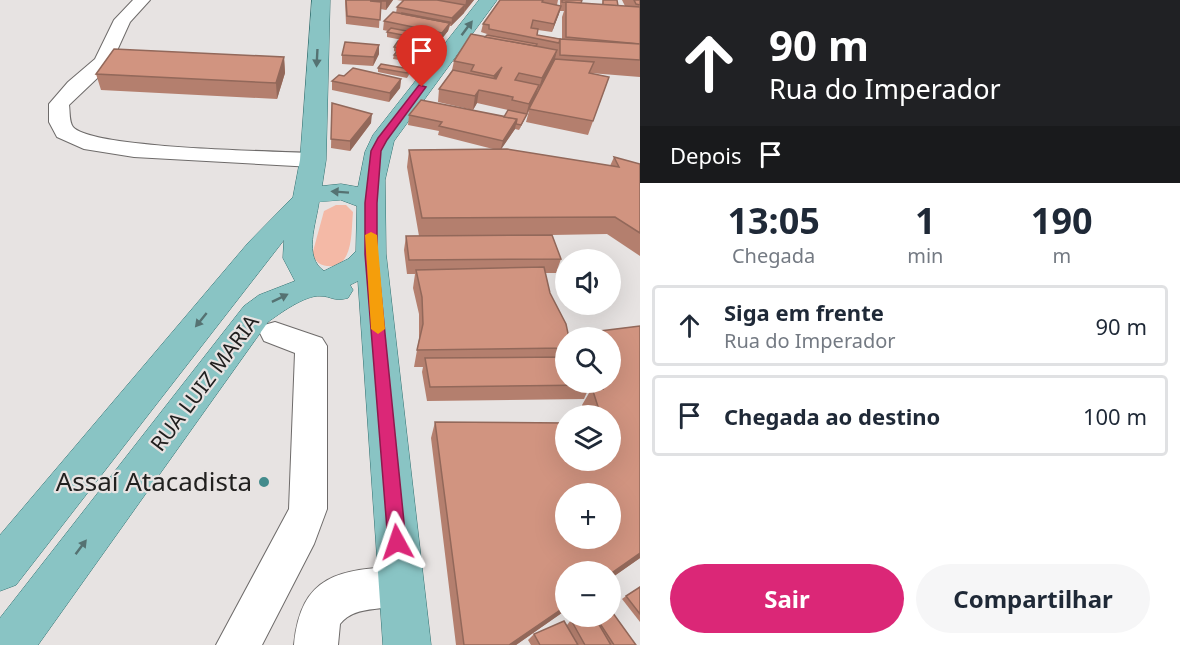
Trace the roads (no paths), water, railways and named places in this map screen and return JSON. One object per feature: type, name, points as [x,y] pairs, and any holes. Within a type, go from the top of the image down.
[{"type":"main road","points":[[321,0],[313,160],[297,249],[298,263],[305,273],[319,283],[355,298],[377,317]]},
{"type":"main road","points":[[407,645],[371,254],[371,203],[376,151],[488,0]]},
{"type":"main road","points":[[308,197],[322,192],[347,192],[359,195],[371,203]]},
{"type":"main road","name":"RUA LUIZ MARIA","points":[[0,569],[258,250],[308,197]]},
{"type":"main road","name":"RUA LUIZ MARIA","points":[[9,645],[256,314],[282,296],[352,273],[362,266],[371,254]]},
{"type":"lane","points":[[142,0],[122,20],[104,63],[75,86],[59,104],[60,122],[65,132],[84,142],[134,150],[313,160]]},
{"type":"lane","points":[[238,645],[300,531],[308,509],[311,346],[274,333]]},
{"type":"lane","points":[[36,645],[55,612],[54,584]]},
{"type":"lane","points":[[316,645],[319,620],[325,607],[336,597],[350,590],[401,587]]},
{"type":"place","name":"Assaí Atacadista","points":[[264,482]]}]
